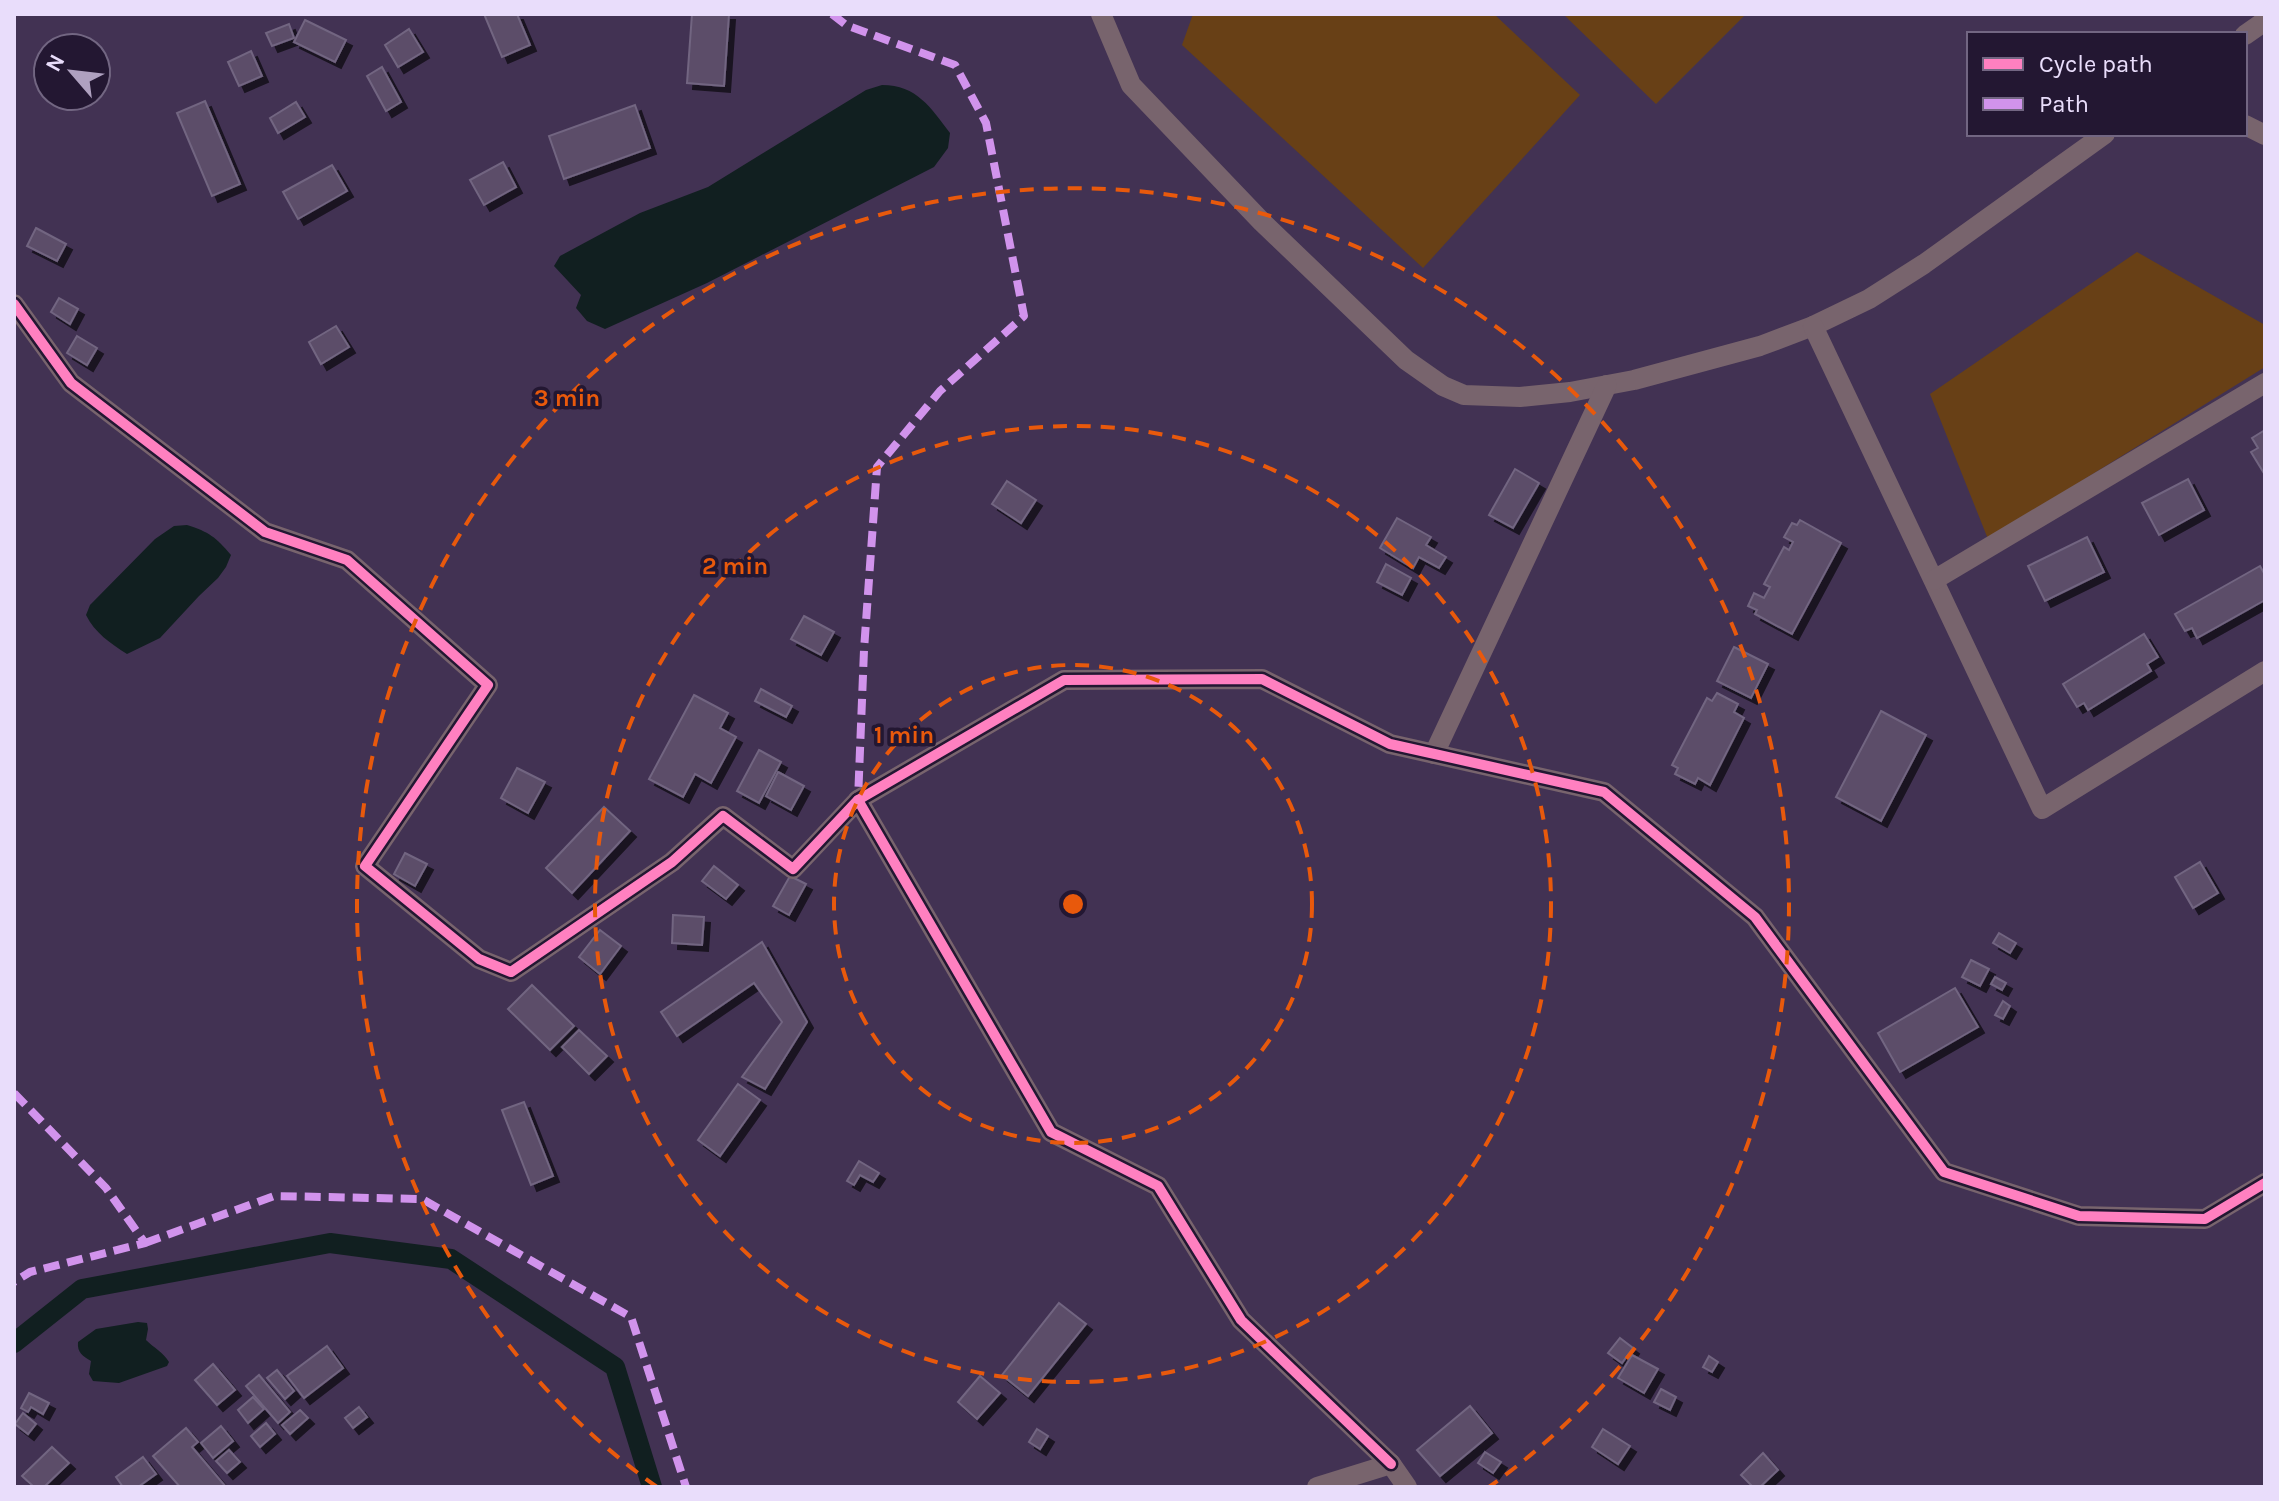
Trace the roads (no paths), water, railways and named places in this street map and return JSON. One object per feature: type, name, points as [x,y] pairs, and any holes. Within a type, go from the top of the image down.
[{"type":"street","points":[[1101,14],[1131,85],[1262,222],[1406,360],[1443,386],[1464,395],[1520,397],[1570,392],[1634,380],[1760,346],[1813,326],[1869,299],[1924,264],[2102,136]]},
{"type":"street","points":[[2247,34],[2265,21]]},
{"type":"street","points":[[2247,126],[2265,135]]},
{"type":"street","points":[[14,304],[71,383],[265,532],[347,560],[488,685],[365,866],[479,959],[511,972],[672,862],[723,816],[793,869],[858,800],[1064,680],[1262,679],[1390,744],[1604,792],[1755,917],[1944,1172],[2079,1216],[2205,1219],[2265,1183]]},
{"type":"street","points":[[1813,326],[2042,809],[2265,671]]},
{"type":"street","points":[[1934,580],[2265,383]]},
{"type":"street","points":[[1434,754],[1607,385]]},
{"type":"street","points":[[858,800],[1051,1132],[1158,1186],[1241,1320],[1391,1464],[1407,1487]]},
{"type":"street","points":[[1317,1487],[1391,1464]]},
{"type":"waterway","points":[[14,1343],[82,1289],[330,1243],[451,1259],[615,1367],[652,1487]]}]
